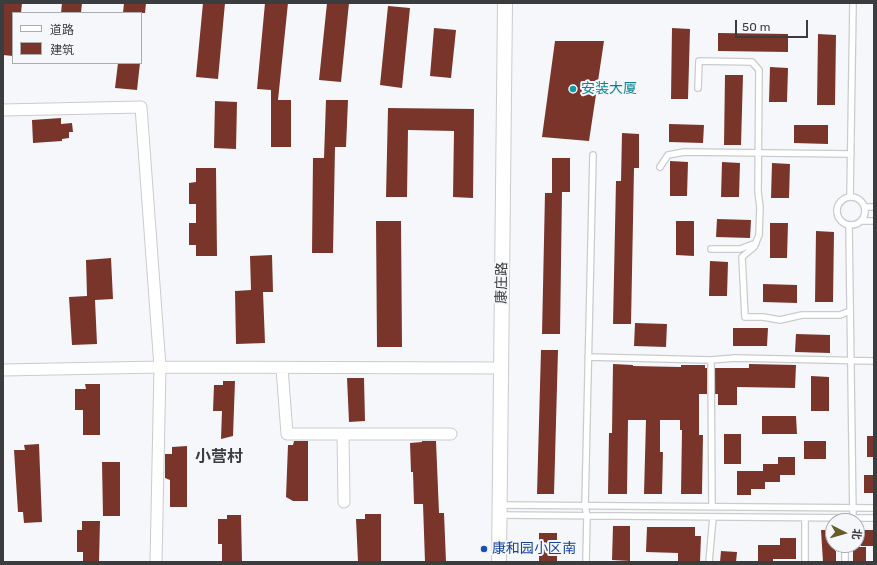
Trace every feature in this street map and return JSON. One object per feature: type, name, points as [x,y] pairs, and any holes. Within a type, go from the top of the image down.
[{"type":"street","name":"康庄路","points":[[499,562],[505,3]]},
{"type":"street","points":[[3,110],[142,107],[160,367],[156,562]]},
{"type":"street","points":[[3,370],[160,367],[502,368]]},
{"type":"street","points":[[282,368],[287,434],[451,434]]},
{"type":"street","points":[[343,434],[344,502]]},
{"type":"lane","points":[[850,197],[853,3]]},
{"type":"lane","points":[[698,88],[699,61],[752,62],[759,70],[759,235],[754,247],[742,257],[745,316],[780,320],[802,315],[840,315],[850,311]]},
{"type":"lane","points":[[660,167],[668,155],[684,152],[850,154]]},
{"type":"lane","points":[[586,562],[585,506],[593,155]]},
{"type":"lane","points":[[850,197],[860,200],[865,207],[865,216],[859,224],[849,226],[840,221],[837,212],[840,203],[850,197]]},
{"type":"lane","points":[[865,207],[874,207]]},
{"type":"lane","points":[[863,220],[874,221]]},
{"type":"lane","points":[[849,226],[852,513]]},
{"type":"lane","points":[[711,249],[740,249],[756,243]]},
{"type":"lane","points":[[588,357],[711,360],[735,358],[874,361]]},
{"type":"lane","points":[[711,360],[712,507]]},
{"type":"lane","points":[[499,510],[585,506],[874,508]]},
{"type":"lane","points":[[603,516],[600,509],[604,506]]},
{"type":"lane","points":[[702,507],[706,508],[707,512],[704,517]]},
{"type":"lane","points":[[724,517],[719,513],[720,509],[725,507]]},
{"type":"lane","points":[[499,510],[586,516],[825,519]]},
{"type":"lane","points":[[709,562],[713,517]]},
{"type":"lane","points":[[805,518],[805,562]]},
{"type":"building","points":[[3,3],[22,3],[21,12],[12,12],[12,56],[3,55]]},
{"type":"building","points":[[62,3],[82,3],[81,12],[61,12]]},
{"type":"building","points":[[124,3],[146,3],[145,13],[123,12]]},
{"type":"building","points":[[203,3],[225,3],[218,79],[196,77]]},
{"type":"building","points":[[265,3],[288,3],[278,100],[291,100],[291,147],[271,147],[271,90],[257,89]]},
{"type":"building","points":[[327,3],[349,3],[341,82],[319,80]]},
{"type":"building","points":[[388,6],[410,8],[402,88],[380,85]]},
{"type":"building","points":[[434,28],[456,30],[451,78],[430,76]]},
{"type":"building","points":[[672,28],[690,29],[688,99],[671,99]]},
{"type":"building","points":[[718,33],[788,34],[788,52],[718,51]]},
{"type":"building","points":[[818,34],[836,35],[835,105],[817,105]]},
{"type":"building","name":"安装大厦","points":[[555,41],[604,41],[589,141],[542,137]]},
{"type":"building","points":[[118,64],[140,64],[137,90],[115,88]]},
{"type":"building","points":[[770,67],[788,68],[787,102],[769,102]]},
{"type":"building","points":[[725,75],[743,75],[741,145],[724,145]]},
{"type":"building","points":[[326,100],[348,100],[346,147],[335,147],[333,253],[312,253],[313,158],[324,158]]},
{"type":"building","points":[[215,101],[237,102],[236,149],[214,148]]},
{"type":"building","points":[[388,108],[474,109],[473,198],[453,197],[454,131],[408,130],[407,197],[386,197]]},
{"type":"building","points":[[61,118],[61,124],[72,123],[73,132],[69,132],[69,138],[62,139],[62,141],[33,143],[32,120]]},
{"type":"building","points":[[669,124],[704,125],[703,143],[669,142]]},
{"type":"building","points":[[794,125],[828,125],[828,144],[794,143]]},
{"type":"building","points":[[622,133],[639,134],[639,168],[634,168],[631,324],[613,324],[616,181],[621,181]]},
{"type":"building","points":[[552,158],[570,158],[570,192],[562,192],[560,334],[542,334],[545,193],[552,193]]},
{"type":"building","points":[[670,161],[688,162],[687,196],[670,196]]},
{"type":"building","points":[[722,162],[740,163],[739,197],[721,197]]},
{"type":"building","points":[[772,163],[790,164],[789,198],[771,198]]},
{"type":"building","points":[[196,168],[216,168],[217,256],[196,256],[196,245],[189,245],[189,223],[196,223],[196,204],[189,204],[189,183],[196,182]]},
{"type":"building","points":[[717,219],[751,220],[750,238],[716,237]]},
{"type":"building","points":[[376,221],[401,221],[402,347],[377,347]]},
{"type":"building","points":[[676,221],[694,221],[694,256],[676,255]]},
{"type":"building","points":[[770,223],[788,223],[787,258],[770,258]]},
{"type":"building","points":[[816,231],[834,232],[833,302],[815,302]]},
{"type":"building","points":[[272,255],[273,292],[263,292],[265,343],[236,344],[235,291],[251,290],[250,256]]},
{"type":"building","points":[[111,258],[113,299],[95,300],[97,344],[72,345],[69,297],[87,296],[86,260]]},
{"type":"building","points":[[710,261],[728,262],[727,296],[709,296]]},
{"type":"building","points":[[763,284],[797,285],[797,303],[763,302]]},
{"type":"building","points":[[635,323],[667,324],[666,347],[634,346]]},
{"type":"building","points":[[733,328],[768,328],[767,346],[733,346]]},
{"type":"building","points":[[796,334],[830,335],[830,353],[795,352]]},
{"type":"building","points":[[541,350],[558,350],[554,494],[537,494]]},
{"type":"building","points":[[613,364],[681,367],[681,365],[705,365],[705,368],[707,368],[707,394],[699,394],[699,435],[703,435],[702,494],[681,494],[682,430],[680,430],[680,420],[660,420],[660,452],[663,452],[662,494],[644,494],[646,420],[628,420],[627,494],[608,494],[609,433],[612,433]]},
{"type":"building","points":[[749,364],[796,365],[795,388],[737,387],[737,405],[718,405],[718,394],[715,394],[715,368],[749,368]]},
{"type":"building","points":[[811,376],[829,377],[829,411],[811,411]]},
{"type":"building","points":[[347,378],[364,378],[365,421],[349,422]]},
{"type":"building","points":[[223,381],[235,381],[233,436],[221,439],[222,411],[213,411],[214,385],[223,385]]},
{"type":"building","points":[[85,384],[100,384],[100,435],[83,435],[83,410],[75,410],[75,389],[86,389]]},
{"type":"building","points":[[762,416],[796,416],[797,434],[762,434]]},
{"type":"building","points":[[724,434],[741,434],[741,464],[724,464]]},
{"type":"building","points":[[867,436],[874,436],[874,457],[867,457]]},
{"type":"building","points":[[294,441],[308,441],[308,501],[293,501],[286,497],[288,445],[293,445]]},
{"type":"building","points":[[436,441],[439,513],[444,513],[446,562],[425,562],[423,504],[414,504],[410,443]]},
{"type":"building","points":[[804,441],[826,441],[826,459],[804,459]]},
{"type":"building","points":[[39,444],[42,522],[24,523],[23,512],[18,512],[14,450],[25,450],[24,445]]},
{"type":"building","points":[[187,446],[187,507],[170,507],[170,480],[165,478],[165,454],[172,454],[172,447]]},
{"type":"building","points":[[778,457],[795,457],[795,475],[780,475],[780,482],[765,482],[765,489],[751,489],[751,495],[737,495],[737,471],[763,471],[763,464],[778,464]]},
{"type":"building","points":[[102,462],[120,462],[120,516],[103,516]]},
{"type":"building","points":[[864,475],[874,475],[874,493],[864,493]]},
{"type":"building","points":[[365,514],[381,514],[381,562],[358,562],[356,519],[365,519]]},
{"type":"building","points":[[227,515],[241,515],[242,562],[222,562],[222,544],[218,544],[218,519],[227,519]]},
{"type":"building","points":[[82,521],[100,521],[99,562],[83,562],[83,552],[77,552],[77,530],[82,530]]},
{"type":"building","points":[[613,526],[630,526],[630,561],[612,560]]},
{"type":"building","points":[[647,527],[695,527],[695,536],[701,536],[700,562],[678,562],[678,553],[646,552]]},
{"type":"building","points":[[821,530],[825,530],[825,553],[836,553],[836,562],[823,562]]},
{"type":"building","points":[[865,530],[874,530],[874,546],[865,546]]},
{"type":"building","points":[[539,533],[557,533],[557,562],[539,562]]},
{"type":"building","points":[[780,538],[796,538],[796,559],[773,559],[773,562],[758,562],[758,545],[780,545]]},
{"type":"building","points":[[866,547],[866,562],[853,562],[853,553],[865,553]]},
{"type":"building","points":[[721,551],[737,552],[736,562],[720,562]]},
{"type":"place","name":"安装大厦","points":[[573,89]]},
{"type":"place","name":"康和园小区南","points":[[484,549]]},
{"type":"district","name":"小营村","points":[[219,457]]}]
